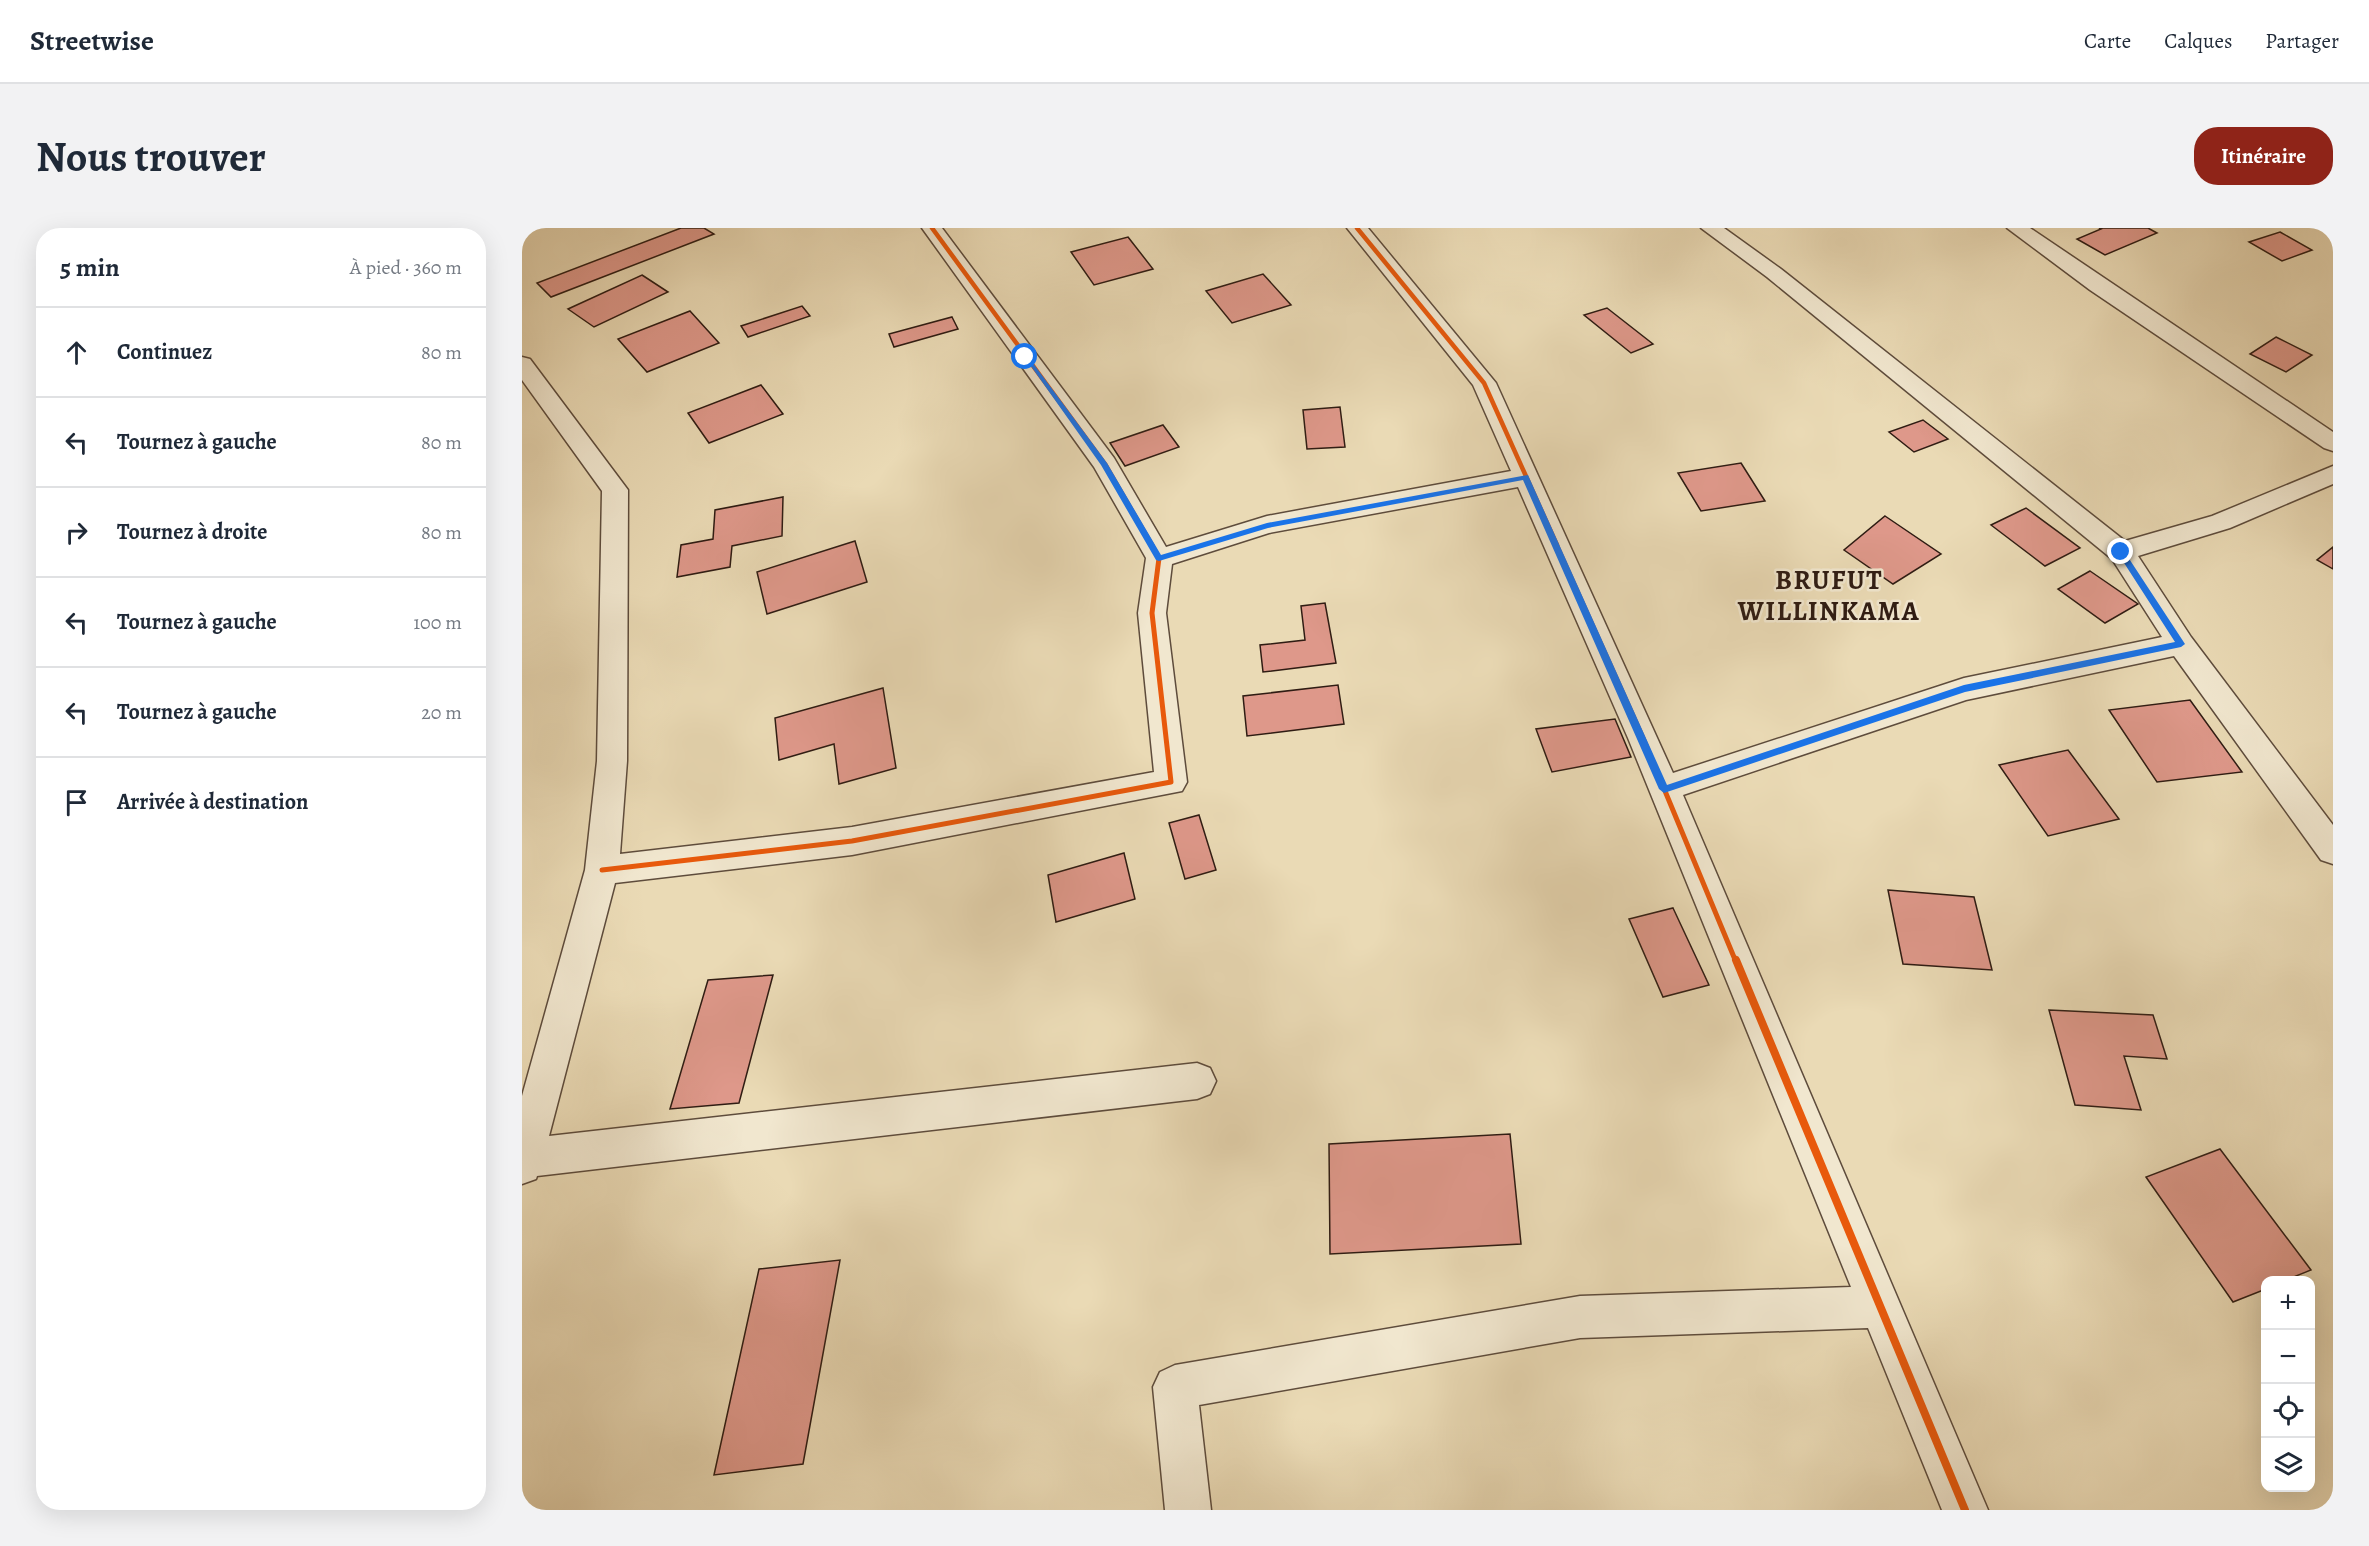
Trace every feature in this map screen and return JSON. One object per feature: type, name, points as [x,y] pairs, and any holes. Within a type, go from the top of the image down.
[{"type":"street","points":[[602,870],[852,841],[1171,782],[1152,613],[1159,558],[1105,464],[932,228]]},
{"type":"street","points":[[1357,228],[1484,383],[1664,789],[1965,1510]]},
{"type":"street","points":[[1711,228],[1774,273],[2121,552],[2181,644],[2333,850]]},
{"type":"street","points":[[2018,228],[2098,285],[2333,443]]},
{"type":"street","points":[[522,364],[615,490],[612,761],[602,870],[523,1160],[1197,1081]]},
{"type":"street","points":[[2121,552],[2221,522],[2333,474]]},
{"type":"street","points":[[1159,558],[1267,525],[1525,477]]},
{"type":"street","points":[[1664,789],[1964,688],[2181,644]]},
{"type":"street","points":[[1188,1510],[1175,1387],[1580,1317],[1880,1307]]},
{"type":"building","points":[[681,228],[704,228],[714,234],[551,297],[537,283]]},
{"type":"building","points":[[2099,228],[2148,228],[2157,233],[2105,255],[2077,239],[2101,229]]},
{"type":"building","points":[[2280,232],[2312,250],[2282,261],[2249,242]]},
{"type":"building","points":[[1128,237],[1153,269],[1094,285],[1071,252]]},
{"type":"building","points":[[1263,274],[1291,305],[1232,323],[1206,291]]},
{"type":"building","points":[[642,275],[668,292],[594,327],[568,309]]},
{"type":"building","points":[[802,306],[810,316],[748,337],[741,326]]},
{"type":"building","points":[[1607,308],[1653,344],[1631,353],[1584,315]]},
{"type":"building","points":[[690,311],[719,343],[647,372],[618,339]]},
{"type":"building","points":[[952,317],[958,329],[894,347],[889,334]]},
{"type":"building","points":[[2276,337],[2312,355],[2286,372],[2250,354]]},
{"type":"building","points":[[761,385],[783,414],[709,443],[688,413]]},
{"type":"building","points":[[1340,407],[1345,447],[1307,449],[1303,410]]},
{"type":"building","points":[[1923,420],[1948,439],[1914,452],[1889,432]]},
{"type":"building","points":[[1163,425],[1179,447],[1125,466],[1110,443]]},
{"type":"building","points":[[1741,463],[1765,501],[1701,511],[1678,473]]},
{"type":"building","points":[[783,497],[782,536],[732,546],[730,567],[677,577],[681,545],[713,539],[715,510]]},
{"type":"building","points":[[2026,508],[2080,548],[2045,566],[1991,525]]},
{"type":"building","points":[[1885,516],[1941,554],[1893,584],[1844,550]]},
{"type":"building","points":[[855,541],[867,582],[767,614],[757,572]]},
{"type":"building","points":[[2333,547],[2333,569],[2317,560]]},
{"type":"building","points":[[2090,571],[2138,604],[2105,623],[2058,589]]},
{"type":"building","points":[[1325,603],[1336,663],[1263,672],[1260,645],[1305,640],[1301,606]]},
{"type":"building","points":[[1338,685],[1344,724],[1247,736],[1243,696]]},
{"type":"building","points":[[883,688],[896,768],[839,784],[834,744],[779,760],[775,718]]},
{"type":"building","points":[[2190,700],[2242,772],[2157,782],[2109,710]]},
{"type":"building","points":[[1615,719],[1631,757],[1552,772],[1536,729]]},
{"type":"building","points":[[2068,750],[2119,819],[2048,836],[1999,765]]},
{"type":"building","points":[[1199,815],[1216,870],[1185,879],[1169,823]]},
{"type":"building","points":[[1124,853],[1135,899],[1056,922],[1048,875]]},
{"type":"building","points":[[1888,890],[1974,897],[1992,970],[1903,964]]},
{"type":"building","points":[[1673,908],[1709,985],[1663,997],[1629,919]]},
{"type":"building","points":[[773,975],[739,1103],[670,1109],[708,980]]},
{"type":"building","points":[[2049,1010],[2153,1015],[2167,1059],[2124,1056],[2141,1110],[2075,1105]]},
{"type":"building","points":[[1510,1134],[1521,1244],[1330,1254],[1329,1144]]},
{"type":"building","points":[[2220,1149],[2311,1270],[2296,1276],[2261,1276],[2261,1291],[2233,1302],[2146,1177]]},
{"type":"building","points":[[840,1260],[803,1464],[714,1475],[759,1269]]},
{"type":"cycle path","points":[[602,870],[852,841],[1171,782],[1152,613],[1159,558],[1105,464],[932,228]]},
{"type":"cycle path","points":[[1357,228],[1484,383],[1643,738],[1965,1510]]},
{"type":"district","name":"BRUFUT WILLINKAMA","points":[[1829,596]]},
{"type":"route","points":[[1025,357],[1105,464],[1159,558],[1267,525],[1525,477],[1664,789],[1964,688],[2181,644],[2121,552]]}]
